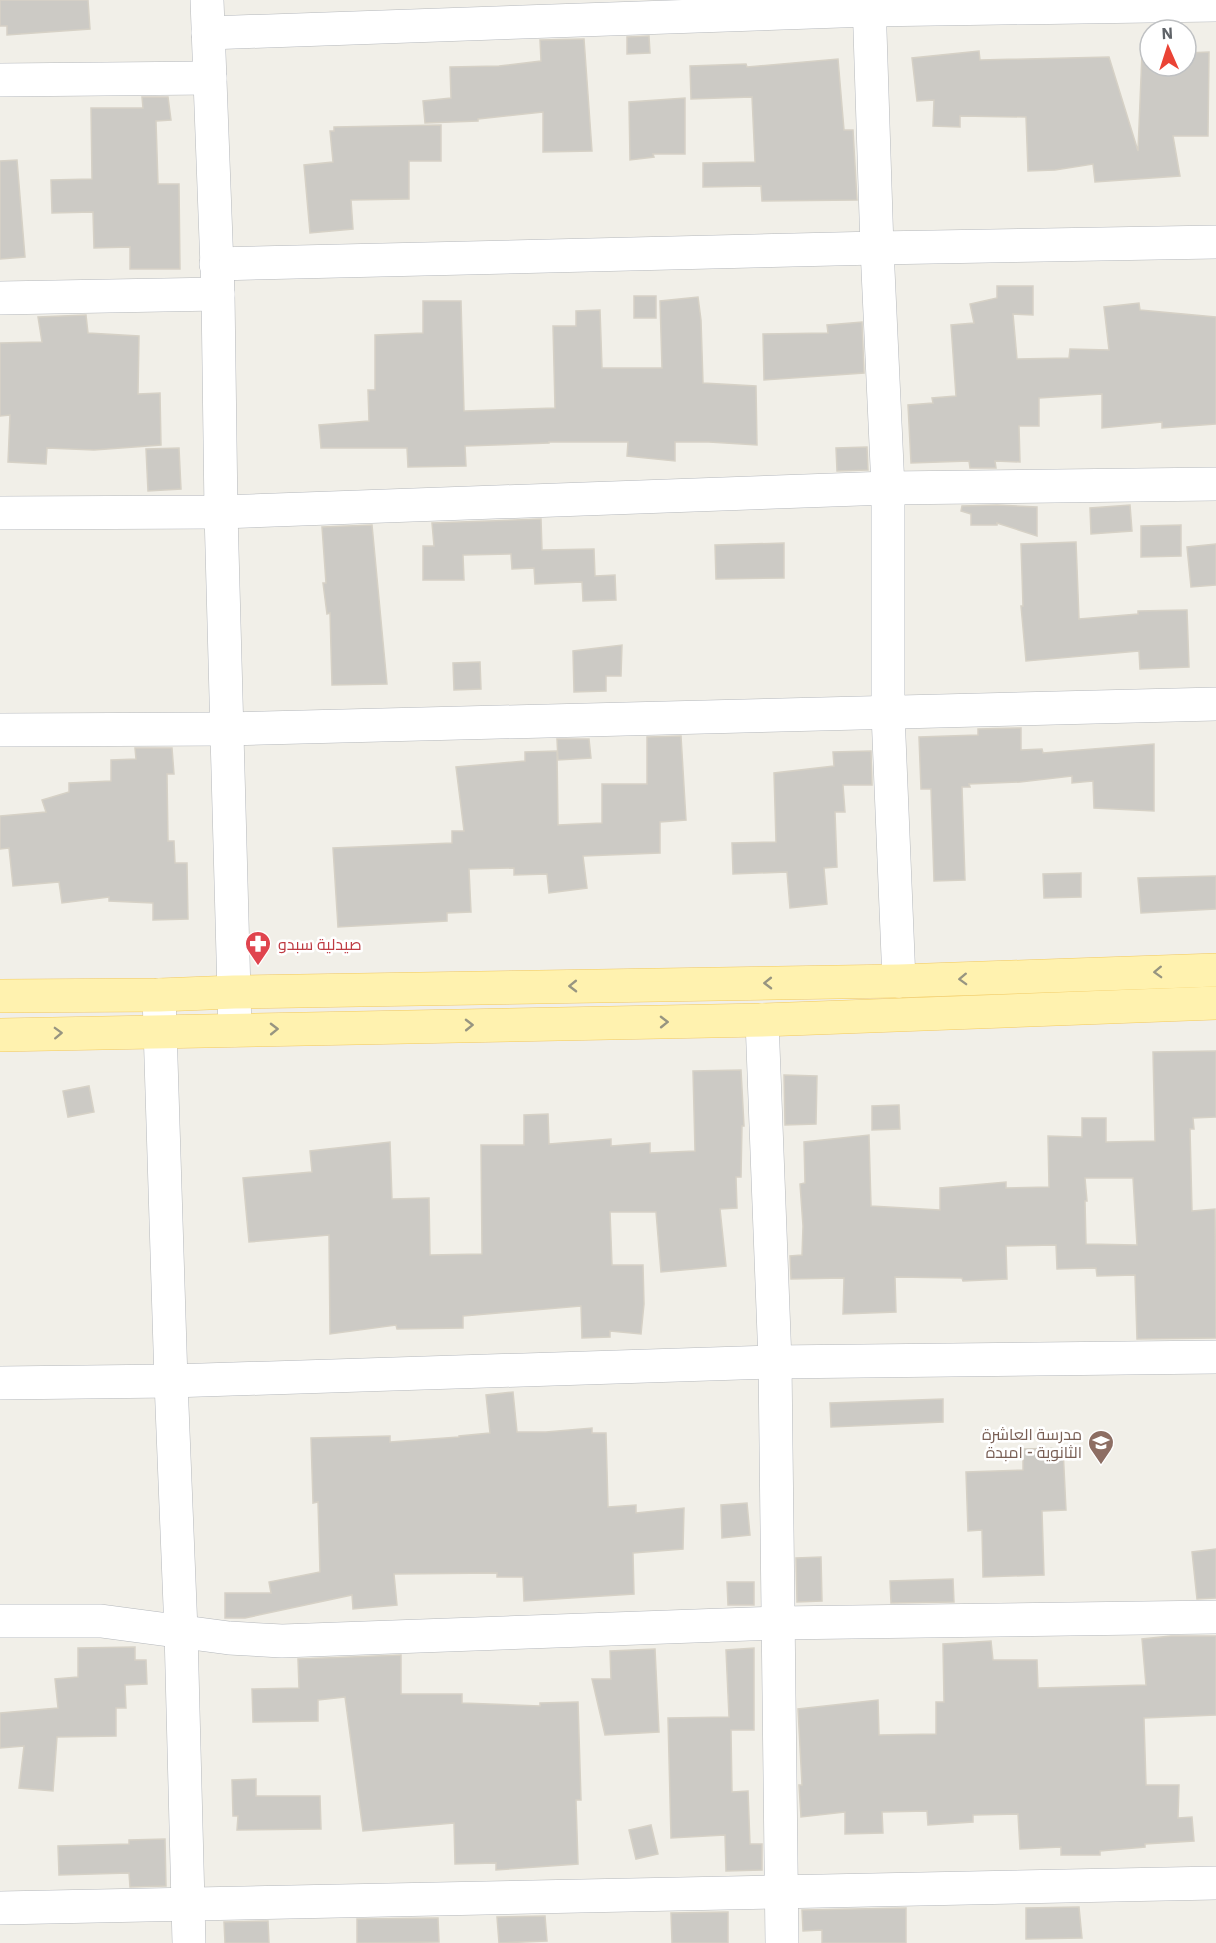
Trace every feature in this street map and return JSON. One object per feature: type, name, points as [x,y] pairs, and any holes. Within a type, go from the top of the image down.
[{"type":"main road","points":[[0,996],[899,981],[1216,970]]},
{"type":"main road","points":[[0,1035],[762,1020],[1216,1004]]},
{"type":"street","points":[[207,0],[217,279],[234,1030]]},
{"type":"street","points":[[207,33],[869,5],[1216,5]]},
{"type":"street","points":[[869,5],[888,488],[888,713],[899,981]]},
{"type":"street","points":[[0,80],[210,78]]},
{"type":"street","points":[[0,298],[217,279],[877,248],[1216,242]]},
{"type":"street","points":[[0,513],[221,512],[888,488],[1216,484]]},
{"type":"street","points":[[0,730],[227,729],[1216,704]]},
{"type":"street","points":[[159,995],[181,1631],[189,1943]]},
{"type":"street","points":[[762,1020],[775,1362],[782,1943]]},
{"type":"street","points":[[0,1383],[171,1381],[775,1362],[1216,1357]]},
{"type":"street","points":[[0,1621],[101,1621],[229,1638],[282,1641],[779,1623],[1216,1617]]},
{"type":"street","points":[[0,1908],[1216,1883]]},
{"type":"building","points":[[0,0],[88,0],[90,29],[7,35],[7,26],[0,26]]},
{"type":"building","points":[[649,36],[650,53],[627,54],[627,37]]},
{"type":"building","points":[[584,39],[592,151],[543,152],[543,112],[478,119],[478,121],[425,123],[423,101],[451,98],[450,67],[499,66],[541,61],[540,40]]},
{"type":"building","points":[[979,51],[980,60],[1109,57],[1138,151],[1141,78],[1198,78],[1198,52],[1209,52],[1208,136],[1173,136],[1180,176],[1095,182],[1093,164],[1055,170],[1028,171],[1026,117],[960,116],[960,127],[933,126],[934,100],[917,101],[912,58]]},
{"type":"building","points":[[838,59],[844,130],[853,130],[857,200],[762,201],[761,186],[703,187],[703,163],[755,162],[752,97],[691,99],[690,66],[746,64],[747,67]]},
{"type":"building","points":[[142,97],[168,97],[171,120],[156,121],[158,184],[179,184],[180,269],[130,269],[130,247],[94,248],[93,212],[52,213],[51,180],[92,179],[91,108],[143,108]]},
{"type":"building","points":[[685,98],[685,154],[653,154],[654,157],[630,160],[629,102]]},
{"type":"building","points":[[441,125],[441,161],[409,161],[409,199],[351,200],[353,229],[310,233],[304,165],[333,162],[330,131],[334,131],[334,127]]},
{"type":"building","points":[[17,160],[25,257],[0,259],[0,161]]},
{"type":"building","points":[[997,286],[1033,286],[1033,315],[1013,314],[1017,359],[1069,358],[1070,349],[1109,350],[1104,307],[1139,303],[1140,310],[1216,317],[1216,424],[1162,428],[1162,422],[1102,428],[1102,394],[1039,398],[1039,426],[1019,426],[1020,462],[995,461],[996,468],[970,468],[969,461],[911,463],[908,405],[933,403],[932,398],[956,396],[951,325],[974,323],[970,304],[997,298]]},
{"type":"building","points":[[634,296],[656,296],[656,318],[634,318]]},
{"type":"building","points":[[698,297],[703,383],[756,386],[757,445],[675,442],[675,461],[627,456],[628,442],[549,442],[465,446],[466,466],[408,467],[407,448],[321,448],[319,425],[369,421],[368,390],[375,390],[375,335],[423,333],[423,301],[461,301],[464,411],[555,408],[553,326],[576,326],[576,311],[600,310],[602,368],[662,368],[660,301]]},
{"type":"building","points":[[86,315],[88,333],[139,336],[138,394],[160,393],[161,445],[94,450],[47,448],[46,464],[8,462],[10,415],[0,416],[0,343],[42,342],[38,317]]},
{"type":"building","points":[[862,322],[864,373],[764,380],[763,334],[828,333],[827,325]]},
{"type":"building","points":[[867,447],[868,470],[837,471],[836,448]]},
{"type":"building","points":[[179,448],[181,489],[148,491],[146,449]]},
{"type":"building","points":[[1130,505],[1132,531],[1091,534],[1090,508]]},
{"type":"building","points":[[962,506],[1037,507],[1037,536],[997,523],[997,525],[971,525],[971,514],[961,511]]},
{"type":"building","points":[[541,519],[542,550],[594,549],[595,576],[615,575],[616,600],[583,601],[582,582],[535,584],[534,568],[512,569],[511,554],[463,555],[464,580],[423,580],[423,546],[434,546],[432,523]]},
{"type":"building","points":[[372,525],[387,684],[332,685],[330,613],[327,614],[323,583],[326,583],[322,527]]},
{"type":"building","points":[[1181,525],[1181,556],[1141,557],[1141,526]]},
{"type":"building","points":[[1076,542],[1079,619],[1138,614],[1138,611],[1187,610],[1189,667],[1140,669],[1139,651],[1026,661],[1021,606],[1023,606],[1021,544]]},
{"type":"building","points":[[784,543],[784,578],[716,579],[715,545]]},
{"type":"building","points":[[1216,544],[1216,585],[1191,587],[1187,547]]},
{"type":"building","points":[[622,645],[621,676],[606,676],[606,691],[574,692],[573,651]]},
{"type":"building","points":[[480,662],[481,689],[454,690],[453,663]]},
{"type":"building","points":[[1021,728],[1021,750],[1042,749],[1043,753],[1154,744],[1154,811],[1094,808],[1093,781],[1072,783],[1072,776],[1020,782],[969,784],[970,787],[962,787],[965,880],[934,881],[931,789],[921,789],[919,737],[978,735],[978,729]]},
{"type":"building","points":[[681,736],[686,820],[660,822],[660,853],[583,856],[587,888],[549,893],[547,874],[514,875],[514,868],[469,869],[471,912],[447,913],[447,921],[338,927],[333,848],[452,843],[452,831],[464,831],[456,767],[525,761],[525,752],[557,751],[558,825],[602,823],[602,784],[647,784],[647,737]]},
{"type":"building","points":[[557,739],[589,739],[591,758],[558,760]]},
{"type":"building","points":[[135,748],[172,748],[174,774],[167,774],[168,841],[174,841],[175,863],[187,863],[188,919],[153,920],[153,903],[109,901],[109,897],[62,903],[59,882],[13,886],[9,848],[0,849],[0,816],[46,812],[42,800],[69,792],[69,783],[111,781],[111,760],[136,759]]},
{"type":"building","points":[[871,751],[872,785],[843,785],[845,812],[835,812],[837,867],[824,868],[827,904],[790,908],[787,872],[733,874],[732,843],[776,842],[774,773],[834,766],[833,752]]},
{"type":"building","points":[[1081,873],[1081,897],[1044,898],[1043,874]]},
{"type":"building","points":[[1216,876],[1216,909],[1141,913],[1138,878]]},
{"type":"building","points":[[1216,1051],[1216,1117],[1193,1118],[1194,1129],[1190,1129],[1192,1211],[1215,1209],[1216,1338],[1137,1339],[1135,1275],[1097,1276],[1096,1268],[1057,1269],[1056,1245],[1006,1246],[1007,1279],[963,1281],[962,1278],[895,1277],[896,1312],[843,1314],[844,1278],[791,1279],[790,1256],[802,1255],[803,1226],[800,1184],[805,1183],[804,1142],[869,1135],[871,1206],[940,1210],[940,1188],[1006,1182],[1006,1188],[1049,1187],[1048,1136],[1082,1137],[1082,1118],[1106,1118],[1106,1142],[1155,1141],[1153,1052]],"holes":[[[1085,1178],[1133,1178],[1137,1245],[1086,1244]]]},
{"type":"building","points":[[741,1070],[744,1126],[742,1126],[741,1177],[736,1177],[737,1208],[720,1209],[726,1266],[661,1272],[656,1212],[610,1212],[612,1265],[643,1265],[644,1304],[641,1334],[610,1331],[610,1337],[582,1338],[581,1306],[463,1316],[463,1328],[397,1329],[396,1325],[330,1334],[329,1235],[249,1242],[243,1178],[312,1172],[310,1151],[390,1142],[392,1199],[429,1198],[430,1255],[482,1254],[481,1145],[524,1145],[524,1115],[548,1114],[549,1144],[611,1139],[611,1146],[650,1143],[650,1153],[695,1151],[693,1071]]},
{"type":"building","points":[[784,1075],[817,1076],[816,1124],[785,1125]]},
{"type":"building","points":[[89,1086],[94,1112],[68,1117],[63,1091]]},
{"type":"building","points":[[899,1105],[900,1129],[872,1130],[872,1106]]},
{"type":"building","points":[[513,1392],[517,1432],[592,1428],[592,1433],[606,1433],[608,1507],[636,1505],[636,1513],[684,1508],[683,1549],[633,1553],[634,1594],[524,1601],[523,1577],[497,1577],[497,1573],[394,1574],[397,1605],[353,1609],[352,1595],[245,1618],[225,1618],[225,1593],[271,1593],[269,1582],[320,1572],[318,1502],[313,1503],[311,1438],[390,1436],[390,1442],[490,1433],[486,1395]]},
{"type":"building","points":[[943,1399],[943,1422],[831,1427],[830,1403]]},
{"type":"building","points":[[1063,1448],[1066,1510],[1042,1511],[1044,1575],[983,1577],[982,1530],[968,1531],[966,1472],[1023,1470],[1023,1449]]},
{"type":"building","points":[[747,1503],[750,1535],[722,1538],[721,1505]]},
{"type":"building","points":[[1216,1549],[1216,1598],[1197,1599],[1192,1552]]},
{"type":"building","points":[[821,1557],[822,1601],[797,1602],[796,1558]]},
{"type":"building","points":[[953,1579],[954,1602],[891,1603],[890,1581]]},
{"type":"building","points":[[727,1582],[754,1582],[754,1605],[728,1605]]},
{"type":"building","points":[[1171,1636],[1216,1636],[1216,1715],[1144,1718],[1146,1785],[1179,1785],[1178,1818],[1192,1817],[1194,1841],[1145,1844],[1145,1847],[1100,1851],[1100,1855],[1061,1855],[1061,1847],[1020,1849],[1018,1814],[973,1815],[973,1822],[928,1825],[927,1811],[882,1812],[883,1833],[845,1834],[845,1812],[801,1817],[799,1785],[802,1785],[798,1709],[878,1700],[879,1735],[936,1734],[936,1702],[944,1702],[943,1644],[991,1641],[993,1660],[1037,1660],[1038,1688],[1146,1685],[1142,1639]]},
{"type":"building","points":[[135,1647],[135,1660],[146,1660],[147,1684],[125,1685],[126,1708],[116,1708],[116,1736],[57,1737],[53,1791],[19,1788],[24,1746],[0,1748],[0,1713],[58,1708],[55,1679],[78,1677],[78,1648]]},
{"type":"building","points":[[754,1648],[754,1730],[731,1730],[732,1792],[748,1791],[750,1844],[762,1844],[762,1870],[726,1871],[725,1835],[671,1838],[668,1718],[729,1717],[726,1650]]},
{"type":"building","points":[[655,1649],[659,1732],[605,1735],[592,1679],[611,1679],[610,1651]]},
{"type":"building","points":[[401,1655],[401,1694],[462,1694],[462,1703],[540,1706],[540,1703],[578,1702],[581,1800],[576,1800],[578,1864],[496,1870],[496,1863],[455,1864],[454,1823],[363,1831],[345,1697],[318,1700],[318,1721],[253,1722],[252,1689],[299,1688],[298,1659]]},
{"type":"building","points":[[256,1779],[256,1796],[320,1796],[321,1829],[237,1830],[238,1816],[233,1816],[232,1780]]},
{"type":"building","points":[[651,1825],[658,1854],[636,1859],[629,1830]]},
{"type":"building","points":[[165,1839],[166,1886],[130,1887],[129,1873],[59,1875],[58,1846],[129,1844],[129,1840]]},
{"type":"building","points":[[1079,1907],[1082,1938],[1026,1939],[1026,1908]]},
{"type":"building","points":[[906,1908],[906,1943],[822,1943],[822,1930],[803,1931],[802,1910]]},
{"type":"building","points":[[728,1912],[728,1943],[672,1943],[671,1913]]},
{"type":"building","points":[[545,1916],[547,1941],[499,1943],[497,1917]]},
{"type":"building","points":[[438,1918],[439,1942],[357,1943],[357,1919]]},
{"type":"building","points":[[268,1921],[269,1943],[225,1943],[224,1922]]},
{"type":"place","name":"صيدلية سبدو","points":[[258,967]]},
{"type":"place","name":"مدرسة العاشرة الثانوية - امبدة","points":[[1101,1466]]}]
